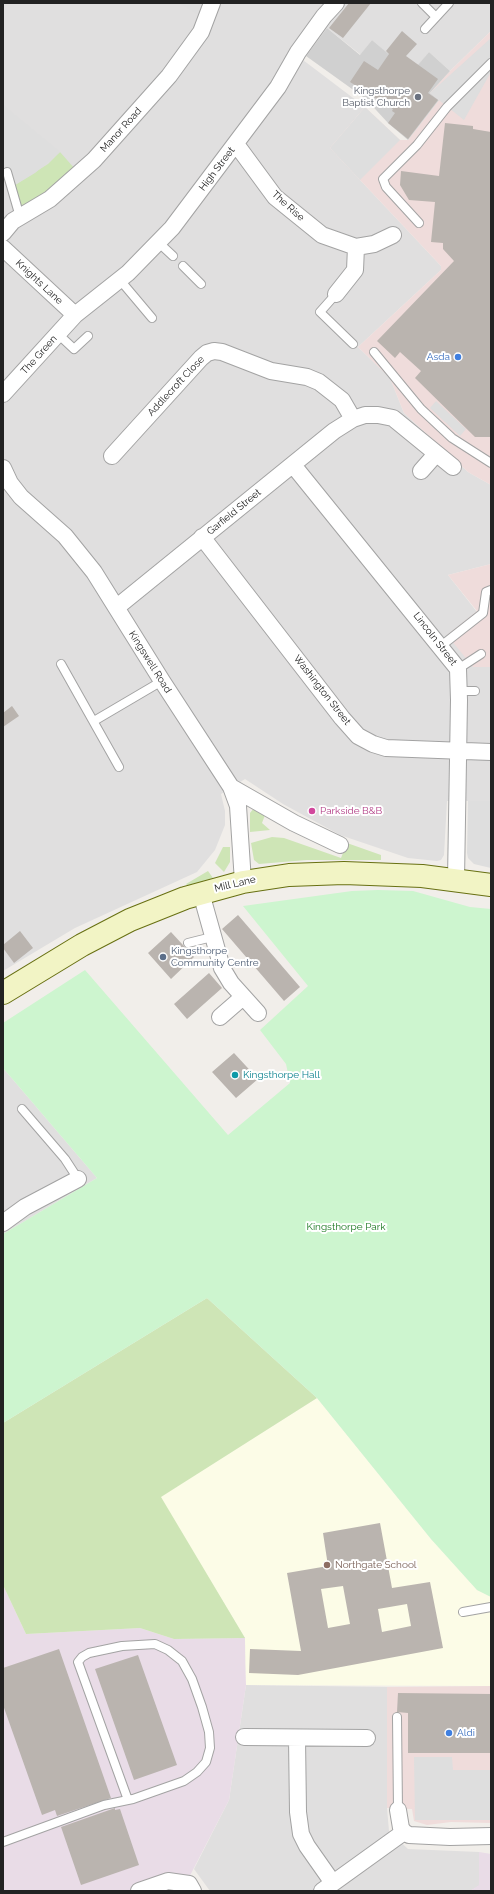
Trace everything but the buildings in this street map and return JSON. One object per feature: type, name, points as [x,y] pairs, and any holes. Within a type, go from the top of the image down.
[{"type":"street","name":"Manor Road","points":[[3,233],[13,221],[50,199],[94,160],[159,88],[201,32],[212,3]]},
{"type":"street","name":"High Street","points":[[75,315],[120,280],[172,228],[278,87],[298,52],[324,16],[336,3]]},
{"type":"street","name":"The Rise","points":[[236,144],[274,197],[322,235],[356,247]]},
{"type":"street","points":[[336,294],[355,270],[356,247],[374,244],[393,236]]},
{"type":"street","name":"Knights Lane","points":[[3,248],[75,315]]},
{"type":"street","name":"The Green","points":[[3,394],[75,315]]},
{"type":"street","name":"Addlecroft Close","points":[[112,456],[201,358],[207,353],[214,351],[222,352],[271,371],[307,377],[319,382],[342,400],[353,419]]},
{"type":"street","points":[[353,419],[365,415],[378,415],[393,418],[453,467]]},
{"type":"street","name":"Garfield Street","points":[[117,607],[334,431],[353,419]]},
{"type":"street","points":[[421,471],[436,454]]},
{"type":"street","name":"Lincoln Street","points":[[293,465],[441,646],[458,669],[459,690],[456,876]]},
{"type":"street","name":"Kingswell Road","points":[[3,468],[10,483],[21,497],[65,536],[81,554],[117,607],[162,681],[231,787],[238,806],[242,882]]},
{"type":"street","points":[[3,491],[21,497]]},
{"type":"street","name":"Washington Street","points":[[202,538],[342,718],[358,736],[373,744],[386,748],[491,752]]},
{"type":"street","points":[[231,787],[294,823],[340,845]]},
{"type":"street","name":"Mill Lane","points":[[3,993],[82,945],[120,925],[160,907],[201,893],[242,882],[289,875],[344,873],[456,876],[491,885]]},
{"type":"street","points":[[456,876],[491,877]]},
{"type":"street","points":[[201,893],[212,937],[222,968],[243,997],[258,1013]]},
{"type":"street","points":[[220,1017],[243,997]]},
{"type":"street","points":[[3,1223],[25,1207],[78,1179]]},
{"type":"street","points":[[244,1737],[368,1738]]},
{"type":"street","points":[[297,1738],[298,1812],[301,1834],[327,1887],[404,1832]]},
{"type":"street","points":[[398,1810],[399,1822],[404,1832],[415,1836],[491,1836]]},
{"type":"street","points":[[450,1837],[491,1842]]},
{"type":"street","points":[[139,1891],[168,1880],[189,1884],[193,1891]]},
{"type":"lane","points":[[422,3],[436,17]]},
{"type":"lane","points":[[426,28],[449,3]]},
{"type":"lane","points":[[419,223],[386,187],[383,179],[417,145],[447,107],[491,63]]},
{"type":"lane","points":[[7,172],[20,217]]},
{"type":"lane","points":[[158,242],[173,256]]},
{"type":"lane","points":[[182,266],[201,284]]},
{"type":"lane","points":[[120,280],[152,318]]},
{"type":"lane","points":[[336,294],[320,312],[353,344]]},
{"type":"lane","points":[[58,334],[74,349],[88,336]]},
{"type":"lane","points":[[374,352],[421,409],[442,429],[452,438],[491,463]]},
{"type":"lane","points":[[441,646],[483,613],[486,592],[491,590]]},
{"type":"lane","points":[[458,669],[481,654]]},
{"type":"lane","points":[[61,664],[119,767]]},
{"type":"lane","points":[[94,721],[162,681]]},
{"type":"lane","points":[[459,690],[475,691]]},
{"type":"lane","points":[[188,943],[212,937]]},
{"type":"lane","points":[[22,1109],[65,1159],[78,1179]]},
{"type":"lane","points":[[463,1612],[491,1607]]},
{"type":"lane","points":[[3,1842],[104,1805],[128,1800],[184,1781],[197,1772],[206,1762],[210,1748],[209,1732],[192,1679],[182,1661],[168,1650],[155,1644],[122,1646],[89,1653],[82,1657],[78,1662],[128,1800]]},
{"type":"lane","points":[[397,1716],[398,1810]]},
{"type":"shaded area","points":[[3,3],[491,3],[491,31],[450,71],[429,52],[411,74],[372,40],[361,55],[327,28],[303,60],[365,107],[330,148],[441,266],[441,270],[358,347],[390,378],[404,413],[468,472],[491,485],[491,564],[448,575],[477,612],[473,667],[491,667],[491,801],[447,801],[444,855],[441,860],[437,861],[408,858],[340,835],[283,804],[245,779],[221,794],[225,811],[225,825],[215,850],[197,872],[75,928],[3,971]]},
{"type":"shaded area","points":[[179,3],[201,3],[197,14]]},
{"type":"shaded area","points":[[327,28],[360,55],[372,40],[411,73],[429,52],[450,71],[430,93],[439,100],[408,140],[388,123],[366,99],[306,56]]},
{"type":"shaded area","points":[[491,31],[491,485],[468,472],[404,413],[390,378],[358,347],[441,270],[441,266],[330,148],[365,107],[400,140],[408,140],[439,100],[430,93]]},
{"type":"shaded area","points":[[491,38],[491,72],[464,120],[430,93]]},
{"type":"shaded area","points":[[3,105],[60,152],[35,173],[7,188],[3,177]]},
{"type":"shaded area","points":[[365,107],[400,140],[360,180],[330,148]]},
{"type":"shaded area","points":[[436,401],[466,429],[460,436],[430,408]]},
{"type":"shaded area","points":[[491,564],[491,667],[473,667],[447,635],[477,611],[448,575]]},
{"type":"shaded area","points":[[468,801],[491,801],[491,868],[474,864],[468,858]]},
{"type":"shaded area","points":[[3,1068],[97,1178],[3,1234]]},
{"type":"shaded area","name":"Northgate School","points":[[317,1398],[431,1539],[477,1590],[491,1597],[491,1686],[246,1685],[245,1638],[160,1497]]},
{"type":"shaded area","points":[[3,1585],[26,1634],[140,1628],[174,1639],[245,1638],[246,1685],[229,1800],[182,1891],[3,1891]]},
{"type":"shaded area","points":[[246,1685],[387,1687],[387,1808],[389,1831],[408,1849],[479,1852],[479,1886],[470,1891],[210,1891],[194,1869],[229,1800]]},
{"type":"shaded area","points":[[491,1686],[491,1823],[451,1822],[427,1825],[414,1821],[412,1809],[387,1808],[387,1687]]},
{"type":"shaded area","points":[[414,1757],[452,1757],[453,1770],[491,1770],[491,1820],[415,1820]]},
{"type":"shaded area","points":[[479,1852],[491,1854],[491,1891],[470,1891],[479,1885]]},
{"type":"green space","points":[[60,152],[75,169],[57,186],[37,199],[21,206],[15,185],[48,164]]},
{"type":"green space","points":[[254,808],[265,815],[262,823],[270,830],[250,832],[250,813]]},
{"type":"green space","points":[[272,837],[284,838],[341,858],[347,843],[381,855],[381,860],[307,860],[259,864],[254,860],[251,843]]},
{"type":"green space","points":[[223,847],[230,847],[230,862],[224,872],[215,863]]},
{"type":"green space","points":[[208,871],[213,878],[188,886],[186,884]]},
{"type":"green space","name":"Kingsthorpe Park","points":[[352,891],[413,891],[470,907],[491,909],[491,1597],[477,1590],[431,1539],[317,1398],[207,1298],[3,1423],[3,1234],[97,1178],[3,1068],[3,1023],[85,970],[228,1135],[290,1083],[286,1064],[260,1030],[308,986],[243,906]]},
{"type":"green space","points":[[207,1298],[317,1398],[161,1497],[245,1638],[174,1639],[140,1628],[26,1634],[3,1585],[3,1423]]},
{"type":"place","name":"Kingsthorpe Baptist Church","points":[[418,97]]},
{"type":"place","name":"Asda","points":[[458,357]]},
{"type":"place","name":"Parkside B&B","points":[[312,811]]},
{"type":"place","name":"Kingsthorpe Community Centre","points":[[163,957]]},
{"type":"place","name":"Kingsthorpe Hall","points":[[235,1075]]},
{"type":"place","name":"Northgate School","points":[[327,1565]]},
{"type":"place","name":"Aldi","points":[[449,1733]]}]
